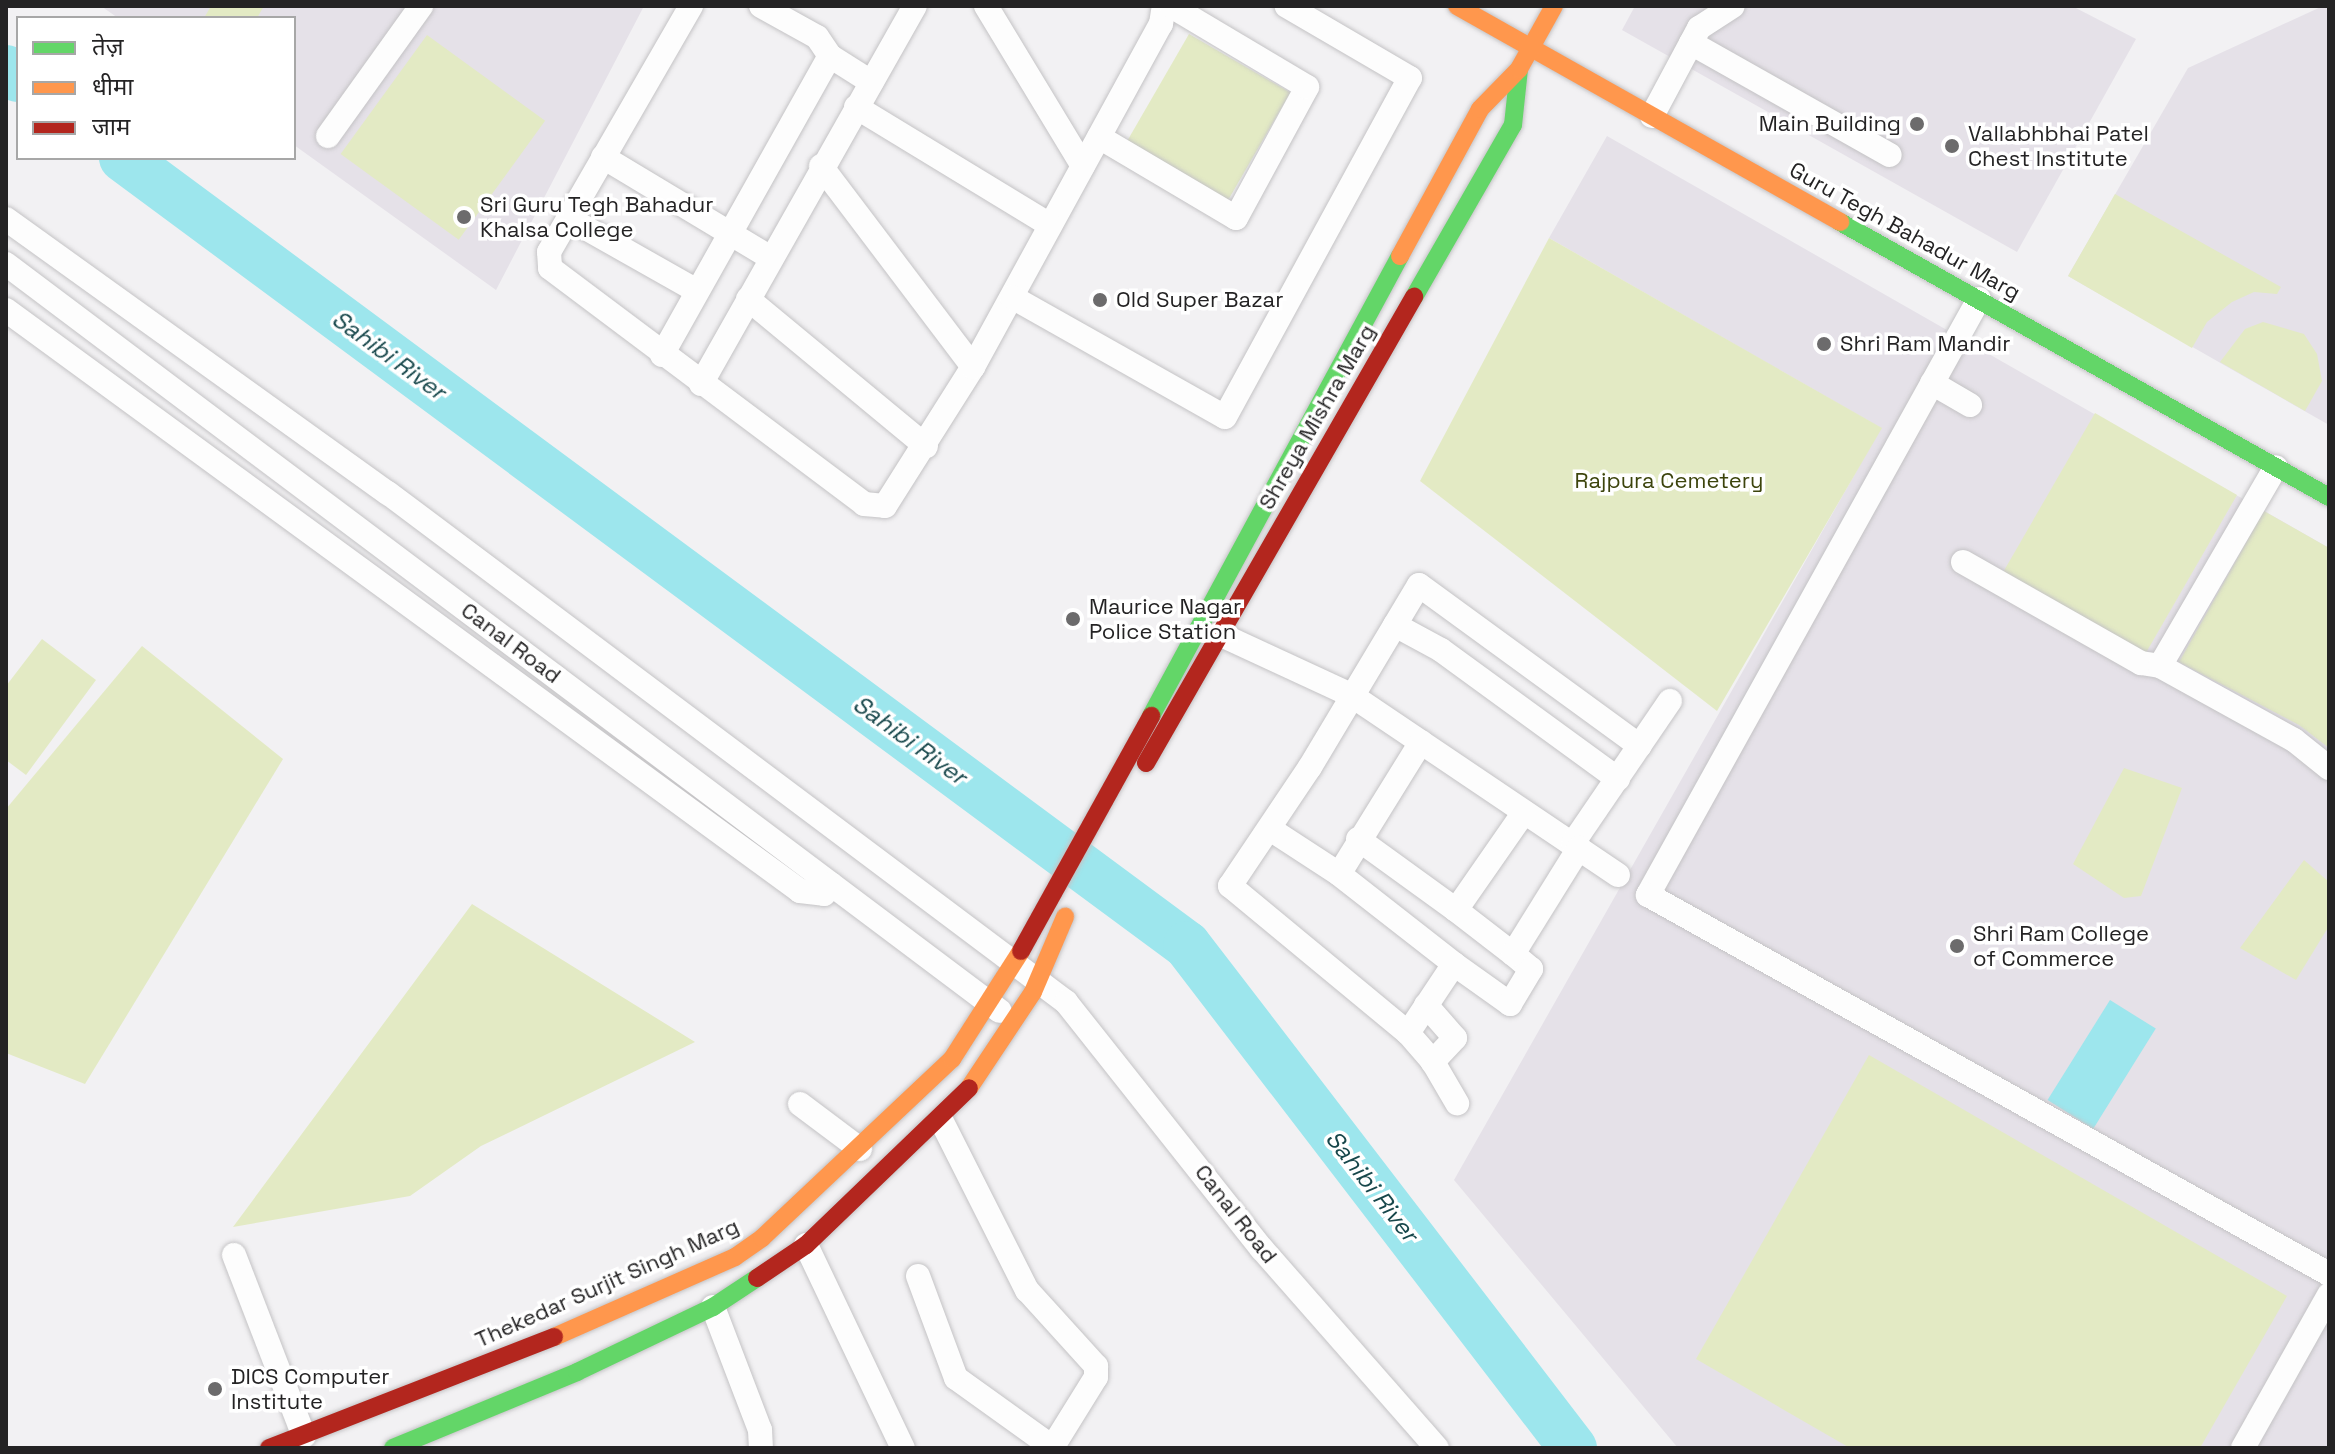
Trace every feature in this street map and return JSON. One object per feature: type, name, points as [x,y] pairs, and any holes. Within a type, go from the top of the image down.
[{"type":"street","points":[[328,136],[421,6]]},
{"type":"street","points":[[691,6],[549,252],[554,275],[864,504],[885,506],[893,501],[973,367],[1168,8],[1307,87],[1236,218],[1099,137]]},
{"type":"street","points":[[761,6],[817,37],[830,56],[871,82]]},
{"type":"street","points":[[701,384],[821,166],[915,6]]},
{"type":"street","points":[[986,6],[1083,166]]},
{"type":"street","points":[[1012,297],[1225,417],[1410,78],[1287,6]]},
{"type":"street","name":"Guru Tegh Bahadur Marg","points":[[1457,6],[2329,497]]},
{"type":"street","name":"Shreya Mishra Marg","points":[[1032,935],[1117,771],[1480,109],[1519,69],[1554,6]]},
{"type":"street","points":[[1652,116],[1699,28],[1733,6]]},
{"type":"street","points":[[1691,43],[1890,155]]},
{"type":"street","points":[[662,355],[830,56]]},
{"type":"street","name":"Shreya Mishra Marg","points":[[1100,850],[1219,634],[1513,125],[1519,69]]},
{"type":"street","points":[[856,107],[1050,225]]},
{"type":"street","points":[[603,157],[771,258]]},
{"type":"street","points":[[821,166],[973,367]]},
{"type":"street","points":[[568,218],[697,291]]},
{"type":"street","name":"Canal Road","points":[[8,226],[388,493],[1037,978],[1091,1028],[1262,1249],[1437,1448]]},
{"type":"street","name":"Canal Road","points":[[6,264],[991,1002],[1014,1023]]},
{"type":"street","points":[[748,299],[926,446]]},
{"type":"street","points":[[1979,299],[1648,895],[2329,1274]]},
{"type":"street","points":[[6,310],[800,891],[824,894],[831,884]]},
{"type":"street","points":[[1932,383],[1970,405]]},
{"type":"street","points":[[2160,666],[2276,467]]},
{"type":"street","points":[[1963,562],[2141,663],[2160,666],[2294,740],[2329,768]]},
{"type":"street","points":[[1457,1103],[1433,1062],[1408,1033],[1230,886],[1270,829],[1419,585],[1640,746]]},
{"type":"street","points":[[1395,625],[1441,650],[1618,779]]},
{"type":"street","points":[[1219,634],[1351,695],[1618,875]]},
{"type":"street","points":[[1513,954],[1576,846],[1670,701]]},
{"type":"street","points":[[1339,874],[1421,742]]},
{"type":"street","points":[[1456,910],[1524,812]]},
{"type":"street","points":[[1270,829],[1339,874],[1510,1004],[1531,969],[1358,839]]},
{"type":"street","points":[[408,1445],[713,1307],[806,1245],[941,1120],[982,1076],[1014,1023],[1072,905]]},
{"type":"street","name":"Thekedar Surjit Singh Marg","points":[[269,1448],[571,1330],[735,1257],[860,1149],[952,1059],[1032,935]]},
{"type":"street","points":[[1408,1033],[1454,964]]},
{"type":"street","points":[[1426,1005],[1455,1038],[1433,1062]]},
{"type":"street","points":[[800,1104],[860,1149]]},
{"type":"street","points":[[918,1276],[956,1378],[1052,1448],[1096,1377],[1096,1366],[1027,1290],[941,1120]]},
{"type":"street","points":[[806,1245],[900,1447]]},
{"type":"street","points":[[234,1255],[304,1436]]},
{"type":"street","points":[[2243,1448],[2329,1295]]},
{"type":"street","points":[[713,1307],[760,1430],[761,1448]]},
{"type":"shaded area","name":"Sri Guru Tegh Bahadur Khalsa College","points":[[101,6],[644,6],[496,290],[296,146],[296,16],[115,16]]},
{"type":"shaded area","name":"Vallabhbhai Patel Chest Institute","points":[[1635,6],[2072,6],[2136,39],[2017,252],[1622,30]]},
{"type":"shaded area","points":[[2323,6],[2329,6],[2329,425],[2068,276],[2188,68]]},
{"type":"shaded area","name":"Shri Ram College of Commerce","points":[[1607,136],[2329,548],[2329,1448],[1678,1448],[1454,1180],[1881,428],[1549,238]]},
{"type":"green space","points":[[211,6],[264,6],[258,16],[205,16]]},
{"type":"green space","points":[[1189,34],[1290,92],[1227,202],[1126,143]]},
{"type":"green space","points":[[427,35],[545,121],[459,240],[341,154]]},
{"type":"green space","points":[[2115,194],[2281,287],[2277,294],[2254,292],[2232,302],[2207,322],[2192,348],[2068,276]]},
{"type":"green space","name":"Rajpura Cemetery","points":[[1549,238],[1882,428],[1717,711],[1420,481]]},
{"type":"green space","points":[[2263,322],[2304,334],[2317,354],[2322,381],[2305,411],[2220,362],[2245,329]]},
{"type":"green space","points":[[2095,413],[2237,495],[2146,653],[2004,571]]},
{"type":"green space","points":[[2264,511],[2329,548],[2329,748],[2299,725],[2179,662]]},
{"type":"green space","points":[[42,639],[96,680],[26,775],[6,760],[6,686]]},
{"type":"green space","points":[[142,646],[283,759],[85,1084],[6,1053],[6,809]]},
{"type":"green space","points":[[2124,768],[2182,788],[2141,896],[2124,898],[2073,864]]},
{"type":"green space","points":[[2304,860],[2329,882],[2329,926],[2296,980],[2240,948]]},
{"type":"green space","points":[[472,904],[695,1042],[481,1146],[410,1196],[233,1227]]},
{"type":"green space","points":[[1869,1055],[2287,1296],[2200,1448],[1850,1448],[1696,1359]]},
{"type":"water","points":[[2110,1000],[2156,1029],[2093,1129],[2047,1100]]},
{"type":"waterway","name":"Sahibi River","points":[[6,69],[16,76]]},
{"type":"waterway","name":"Sahibi River","points":[[126,160],[1187,945],[1573,1448]]},
{"type":"traffic: fast","points":[[1414,297],[1513,125],[1519,69]]},
{"type":"traffic: fast","points":[[1840,222],[2329,497]]},
{"type":"traffic: fast","points":[[1151,716],[1400,256]]},
{"type":"traffic: fast","points":[[393,1448],[577,1372],[713,1307],[757,1278]]},
{"type":"traffic: slow","points":[[1457,6],[1840,222]]},
{"type":"traffic: slow","points":[[1400,256],[1480,109],[1519,69],[1554,6]]},
{"type":"traffic: slow","points":[[969,1088],[1033,992],[1065,917]]},
{"type":"traffic: slow","points":[[554,1337],[735,1257],[762,1238],[952,1059],[1021,951]]},
{"type":"traffic: jam","points":[[1146,763],[1414,297]]},
{"type":"traffic: jam","points":[[1021,951],[1151,716]]},
{"type":"traffic: jam","points":[[757,1278],[806,1245],[969,1088]]},
{"type":"traffic: jam","points":[[269,1448],[554,1337]]},
{"type":"place","name":"Main Building","points":[[1917,124]]},
{"type":"place","name":"Vallabhbhai Patel Chest Institute","points":[[1952,146]]},
{"type":"place","name":"Sri Guru Tegh Bahadur Khalsa College","points":[[464,217]]},
{"type":"place","name":"Old Super Bazar","points":[[1100,300]]},
{"type":"place","name":"Shri Ram Mandir","points":[[1824,344]]},
{"type":"place","name":"Maurice Nagar Police Station","points":[[1073,619]]},
{"type":"place","name":"Shri Ram College of Commerce","points":[[1957,946]]},
{"type":"place","name":"DICS Computer Institute","points":[[215,1389]]}]
